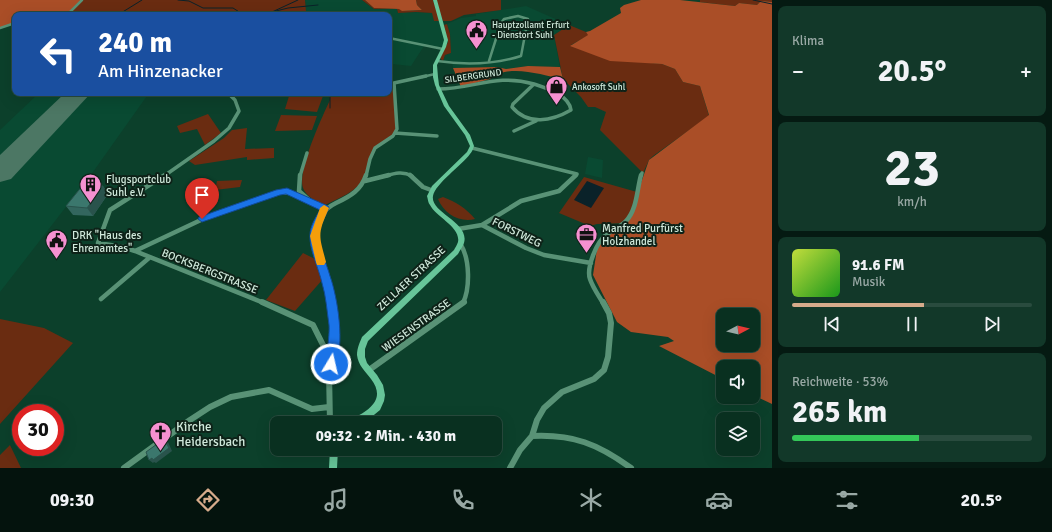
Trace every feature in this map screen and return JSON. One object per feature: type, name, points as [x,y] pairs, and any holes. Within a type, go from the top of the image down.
[{"type":"street","points":[[70,12],[82,0]]},
{"type":"street","points":[[434,0],[446,40],[437,61],[435,74],[438,89],[446,107],[471,141],[472,148],[469,153],[432,190],[429,197],[433,206],[458,229],[482,225],[521,201],[559,191],[565,187],[577,174],[472,148]]},
{"type":"street","points":[[437,61],[489,61],[500,61],[521,56],[528,19],[518,16],[504,19],[501,23],[489,61]]},
{"type":"street","points":[[0,28],[12,24]]},
{"type":"street","points":[[392,39],[443,49]]},
{"type":"street","points":[[329,372],[333,355],[335,333],[328,284],[314,236],[317,225],[325,208],[351,195],[365,181],[370,161],[376,148],[392,138],[395,133],[397,129],[398,115],[394,83],[435,74]]},
{"type":"street","name":"SILBERGRUND","points":[[438,89],[459,88],[501,79],[522,81],[534,84],[559,95],[568,102],[571,109],[570,111],[555,117],[536,121],[514,131]]},
{"type":"street","points":[[534,84],[513,104],[512,107],[519,114],[536,121]]},
{"type":"street","name":"BOCKSBERGSTRASSE","points":[[231,96],[235,100],[239,111],[229,128],[214,141],[155,182],[115,206],[107,215],[98,244],[135,251],[149,258],[293,315],[313,325],[324,346],[329,372],[330,416]]},
{"type":"street","points":[[395,133],[437,136]]},
{"type":"street","points":[[307,153],[299,177],[299,191],[314,204]]},
{"type":"street","points":[[365,181],[375,180],[396,173],[403,173],[414,178],[423,188],[432,190]]},
{"type":"street","points":[[510,468],[520,450],[532,436],[537,420],[544,408],[562,392],[594,379],[604,370],[611,323],[609,313],[590,280],[589,275],[591,263],[598,242],[605,235],[626,222],[630,216],[642,173]]},
{"type":"street","points":[[135,251],[202,219],[279,192],[287,191],[325,208]]},
{"type":"street","name":"FORSTWEG","points":[[482,225],[526,248],[544,255],[591,263]]},
{"type":"street","name":"ZELLAER STRASSE","points":[[366,416],[373,412],[380,400],[380,385],[362,359],[360,352],[365,339],[456,252],[461,245],[462,237],[458,229]]},
{"type":"street","name":"WIESENSTRASSE","points":[[369,370],[464,303],[467,296],[467,264],[465,248],[461,245]]},
{"type":"street","points":[[101,300],[149,258]]},
{"type":"street","points":[[124,468],[190,420],[210,407],[231,397],[269,390],[312,408],[329,407]]},
{"type":"street","points":[[532,436],[553,434],[580,439],[614,455],[631,468]]},
{"type":"street","points":[[333,468],[334,456]]},
{"type":"shaded area","points":[[0,0],[82,0],[70,12],[12,12],[12,24],[0,28]]},
{"type":"shaded area","points":[[82,0],[305,0],[307,12],[70,12]]},
{"type":"shaded area","points":[[305,0],[362,0],[374,9],[397,9],[398,13],[432,13],[440,21],[445,40],[444,45],[441,47],[436,47],[392,39],[392,12],[306,11]]},
{"type":"shaded area","points":[[362,0],[365,0],[374,8],[400,9],[403,11],[422,10],[417,5],[416,0],[433,0],[440,21],[434,21],[432,13],[398,13],[397,9],[374,9]]},
{"type":"shaded area","points":[[365,0],[416,0],[417,5],[422,10],[402,11],[399,9],[374,8]]},
{"type":"shaded area","points":[[435,0],[501,0],[501,10],[464,15],[451,21],[443,21]]},
{"type":"shaded area","points":[[641,0],[680,0],[735,6],[739,3],[757,5],[761,1],[772,2],[772,404],[760,398],[760,360],[716,360],[716,375],[659,346],[674,341],[668,337],[631,332],[617,322],[593,275],[597,249],[606,236],[627,223],[649,160],[709,115],[700,86],[683,82],[675,69],[662,64],[610,61],[570,46],[588,35],[586,32],[621,13],[620,8],[624,5]]},
{"type":"shaded area","points":[[700,0],[772,0],[772,2],[761,1],[757,5],[739,3],[735,6],[700,2]]},
{"type":"shaded area","points":[[526,6],[569,25],[554,36],[560,67],[528,66],[506,69],[497,67],[453,68],[452,61],[443,61],[445,55],[451,53],[450,34],[447,24],[461,18],[476,16],[476,14]]},
{"type":"shaded area","points":[[447,24],[450,34],[451,53],[445,55],[443,61],[440,58],[448,42],[444,25]]},
{"type":"shaded area","points":[[569,25],[586,32],[589,35],[571,45],[640,62],[662,64],[675,69],[683,82],[700,86],[709,116],[653,156],[649,160],[643,173],[600,130],[606,112],[595,107],[588,107],[581,97],[563,79],[554,35]]},
{"type":"shaded area","points":[[392,40],[424,46],[411,66],[392,64]]},
{"type":"shaded area","points":[[528,66],[560,67],[563,79],[535,73],[516,71],[498,74],[490,79],[461,87],[453,68],[497,67],[506,69]]},
{"type":"shaded area","points":[[392,83],[396,102],[397,125],[392,135],[374,147],[366,171],[359,185],[354,190],[325,205],[315,201],[304,191],[302,180],[311,144],[330,100],[329,96],[392,96]]},
{"type":"shaded area","points":[[36,96],[147,96],[93,172],[0,292],[0,130]]},
{"type":"shaded area","points":[[289,96],[323,96],[317,112],[285,109]]},
{"type":"shaded area","points":[[208,114],[221,133],[205,145],[197,129],[180,133],[177,126]]},
{"type":"shaded area","points":[[281,115],[317,116],[312,130],[275,131]]},
{"type":"shaded area","points":[[247,128],[245,149],[274,148],[274,158],[247,160],[247,157],[195,165],[189,161],[224,138],[232,130]]},
{"type":"shaded area","points":[[588,157],[603,160],[602,178],[585,174]]},
{"type":"shaded area","points":[[584,177],[637,192],[627,223],[597,224],[590,226],[559,213]]},
{"type":"shaded area","points":[[242,180],[240,187],[215,190],[217,181]]},
{"type":"shaded area","points":[[443,197],[460,206],[475,219],[464,220],[448,213],[438,199]]},
{"type":"shaded area","points":[[303,253],[317,260],[323,279],[295,311],[266,300]]},
{"type":"shaded area","points":[[0,319],[44,328],[73,343],[18,404],[12,404],[12,411],[0,424]]},
{"type":"shaded area","points":[[10,445],[12,449],[12,456],[15,456],[21,468],[0,468],[0,455]]},
{"type":"water","points":[[587,181],[604,188],[591,208],[574,200]]},
{"type":"building","points":[[83,185],[103,186],[87,208],[66,206]]},
{"type":"building","points":[[164,439],[169,448],[153,460],[152,458],[149,460],[146,452]]},
{"type":"waterway","points":[[123,12],[142,0]]},
{"type":"waterway","points":[[178,0],[189,1],[203,8],[233,8],[239,12]]},
{"type":"waterway","points":[[272,12],[298,0]]},
{"type":"waterway","points":[[753,0],[772,4]]},
{"type":"waterway","points":[[276,11],[288,8],[318,5]]},
{"type":"waterway","points":[[330,96],[330,108]]},
{"type":"runway","points":[[0,172],[76,96]]},
{"type":"slow traffic","points":[[321,262],[314,236],[324,208]]},
{"type":"place","name":"Hauptzollamt Erfurt - Dienstort Suhl","points":[[477,50]]},
{"type":"place","name":"Ankosoft Suhl","points":[[556,106]]},
{"type":"place","name":"Flugsportclub Suhl e.V.","points":[[91,204]]},
{"type":"place","name":"Manfred Purfürst Holzhandel","points":[[587,254]]},
{"type":"place","name":"DRK \"Haus des Ehrenamtes\"","points":[[57,260]]},
{"type":"place","name":"Kirche Heidersbach","points":[[161,452]]},
{"type":"route","points":[[202,219],[279,192],[287,191],[325,208],[317,225],[314,236],[328,284],[335,333],[331,364]]}]
